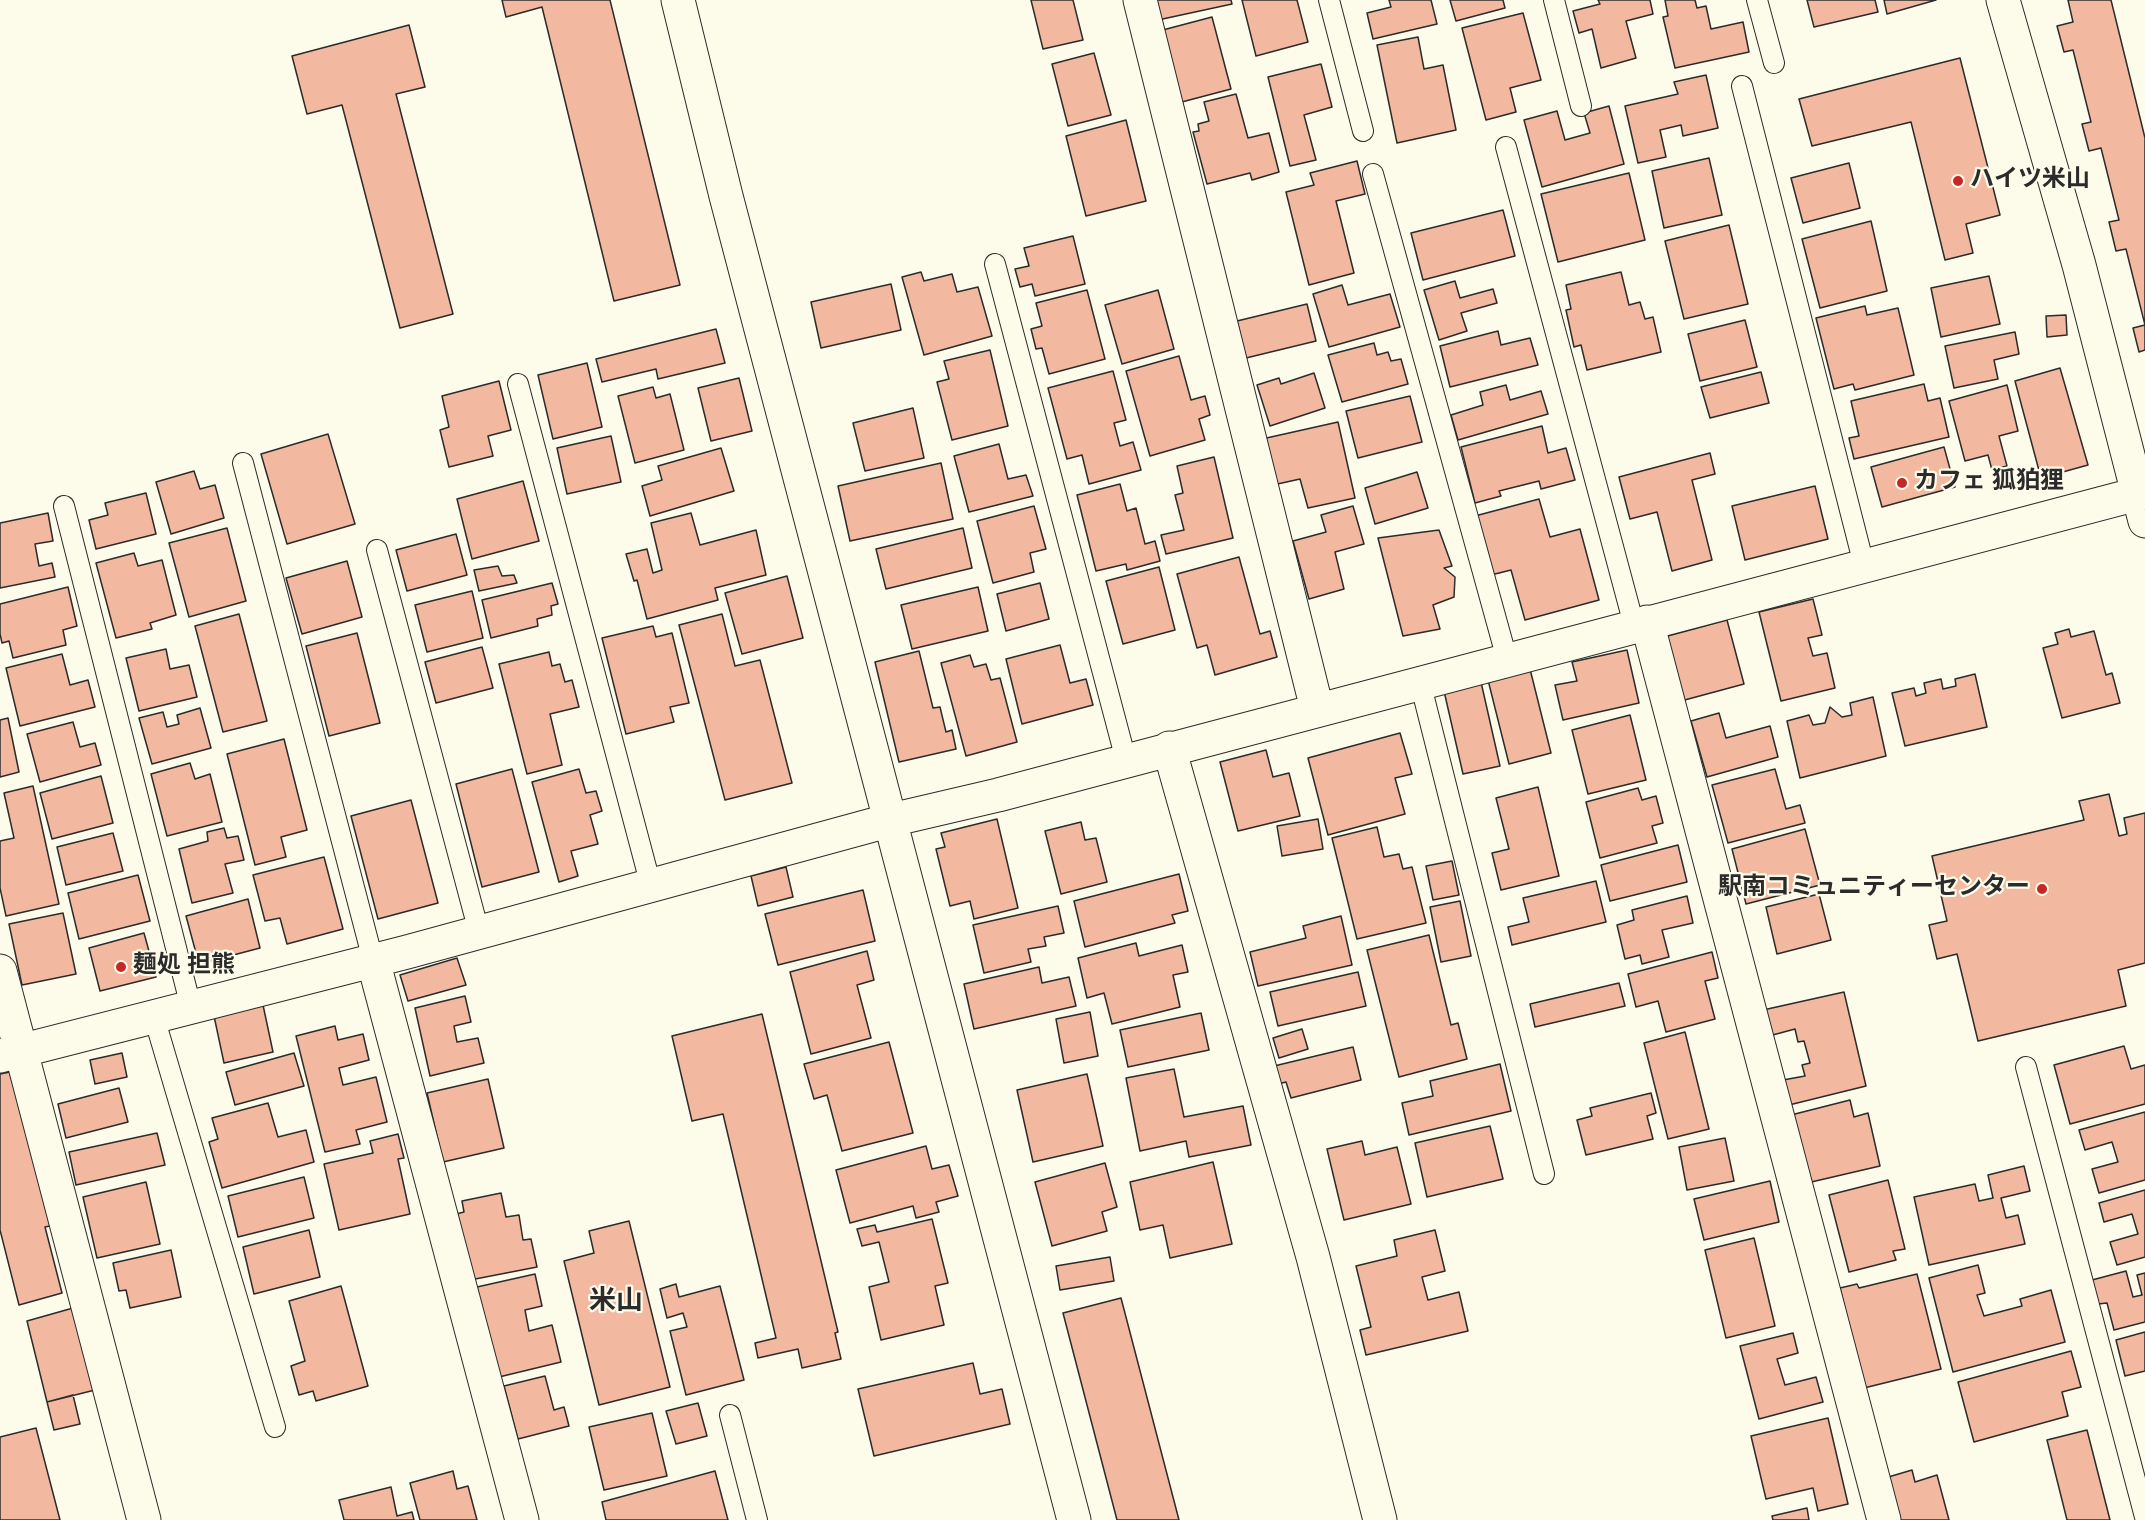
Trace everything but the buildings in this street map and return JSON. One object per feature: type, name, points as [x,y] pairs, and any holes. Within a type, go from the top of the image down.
[{"type":"street","points":[[678,0],[726,196],[1074,1520]]},
{"type":"street","points":[[1140,0],[1317,709]]},
{"type":"street","points":[[10,1053],[373,960],[891,820],[1864,565],[2143,502],[2079,265],[2003,0]]},
{"type":"street","points":[[1641,624],[1884,1520]]},
{"type":"street","points":[[1168,748],[1313,1257],[1380,1520]]},
{"type":"street","points":[[373,960],[522,1520]]},
{"type":"street","points":[[0,971],[10,1053],[144,1520]]},
{"type":"lane","points":[[1329,0],[1363,130]]},
{"type":"lane","points":[[1554,0],[1581,106]]},
{"type":"lane","points":[[1757,0],[1774,63]]},
{"type":"lane","points":[[1742,86],[1864,565]]},
{"type":"lane","points":[[1506,147],[1641,624]]},
{"type":"lane","points":[[1373,174],[1507,659]]},
{"type":"lane","points":[[995,264],[1126,760]]},
{"type":"lane","points":[[518,384],[651,885]]},
{"type":"lane","points":[[243,463],[373,960]]},
{"type":"lane","points":[[64,506],[191,1007]]},
{"type":"lane","points":[[377,550],[478,932]]},
{"type":"lane","points":[[1420,682],[1544,1174]]},
{"type":"lane","points":[[154,1017],[275,1427]]},
{"type":"lane","points":[[2026,1067],[2145,1517]]},
{"type":"lane","points":[[730,1415],[757,1520]]},
{"type":"place","name":"ハイツ米山","points":[[1958,181]]},
{"type":"place","name":"カフェ 狐狛狸","points":[[1902,483]]},
{"type":"place","name":"駅南コミュニティーセンター","points":[[2042,889]]},
{"type":"place","name":"麺処 担熊","points":[[121,967]]},
{"type":"district","name":"米山","points":[[616,1304]]}]
